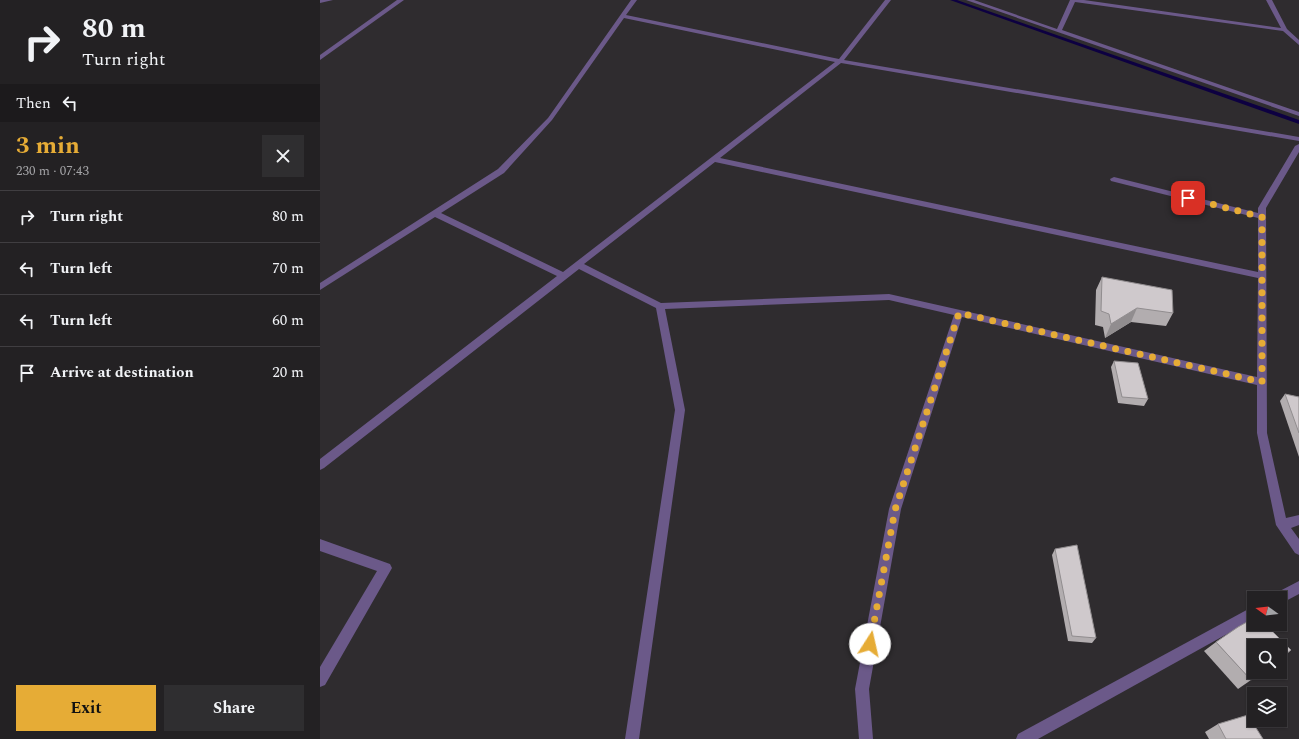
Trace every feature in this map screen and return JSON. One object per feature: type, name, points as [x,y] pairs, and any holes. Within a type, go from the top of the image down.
[{"type":"street","points":[[320,1],[330,0]]},
{"type":"street","points":[[320,58],[401,0]]},
{"type":"street","points":[[320,286],[501,171],[550,119],[634,0]]},
{"type":"street","points":[[320,465],[840,61],[888,0]]},
{"type":"street","points":[[969,0],[1299,114]]},
{"type":"street","points":[[1059,31],[1073,0],[1285,30]]},
{"type":"street","points":[[1270,0],[1285,30],[1299,43]]},
{"type":"street","points":[[623,16],[840,61],[1299,139]]},
{"type":"street","points":[[1299,146],[1262,208],[1262,433],[1282,525],[1299,549]]},
{"type":"street","points":[[713,160],[1262,276]]},
{"type":"street","points":[[1114,179],[1262,217]]},
{"type":"street","points":[[434,213],[564,276]]},
{"type":"street","points":[[578,265],[660,306],[890,297],[1262,382]]},
{"type":"street","points":[[632,739],[680,410],[660,306]]},
{"type":"street","points":[[866,739],[862,690],[895,510],[959,313]]},
{"type":"street","points":[[1282,525],[1299,520]]},
{"type":"street","points":[[320,545],[386,568],[320,680]]},
{"type":"street","points":[[1287,594],[1299,587]]},
{"type":"street","points":[[1023,739],[1247,616]]},
{"type":"building","points":[[1102,277],[1172,290],[1173,313],[1137,308],[1111,324],[1109,314],[1101,311]]},
{"type":"building","points":[[1114,361],[1138,363],[1148,399],[1122,397]]},
{"type":"building","points":[[1285,394],[1299,397],[1299,433]]},
{"type":"building","points":[[1077,545],[1096,638],[1072,636],[1055,549]]},
{"type":"building","points":[[1247,622],[1247,631],[1272,631],[1280,639],[1247,639],[1247,676],[1216,642]]},
{"type":"building","points":[[1287,646],[1291,650],[1287,653]]},
{"type":"building","points":[[1247,715],[1247,727],[1256,727],[1263,739],[1226,739],[1218,724]]},
{"type":"waterway","points":[[952,0],[1299,122]]},
{"type":"route","points":[[870,644],[895,510],[959,313],[1262,382],[1262,217],[1188,198]]}]
